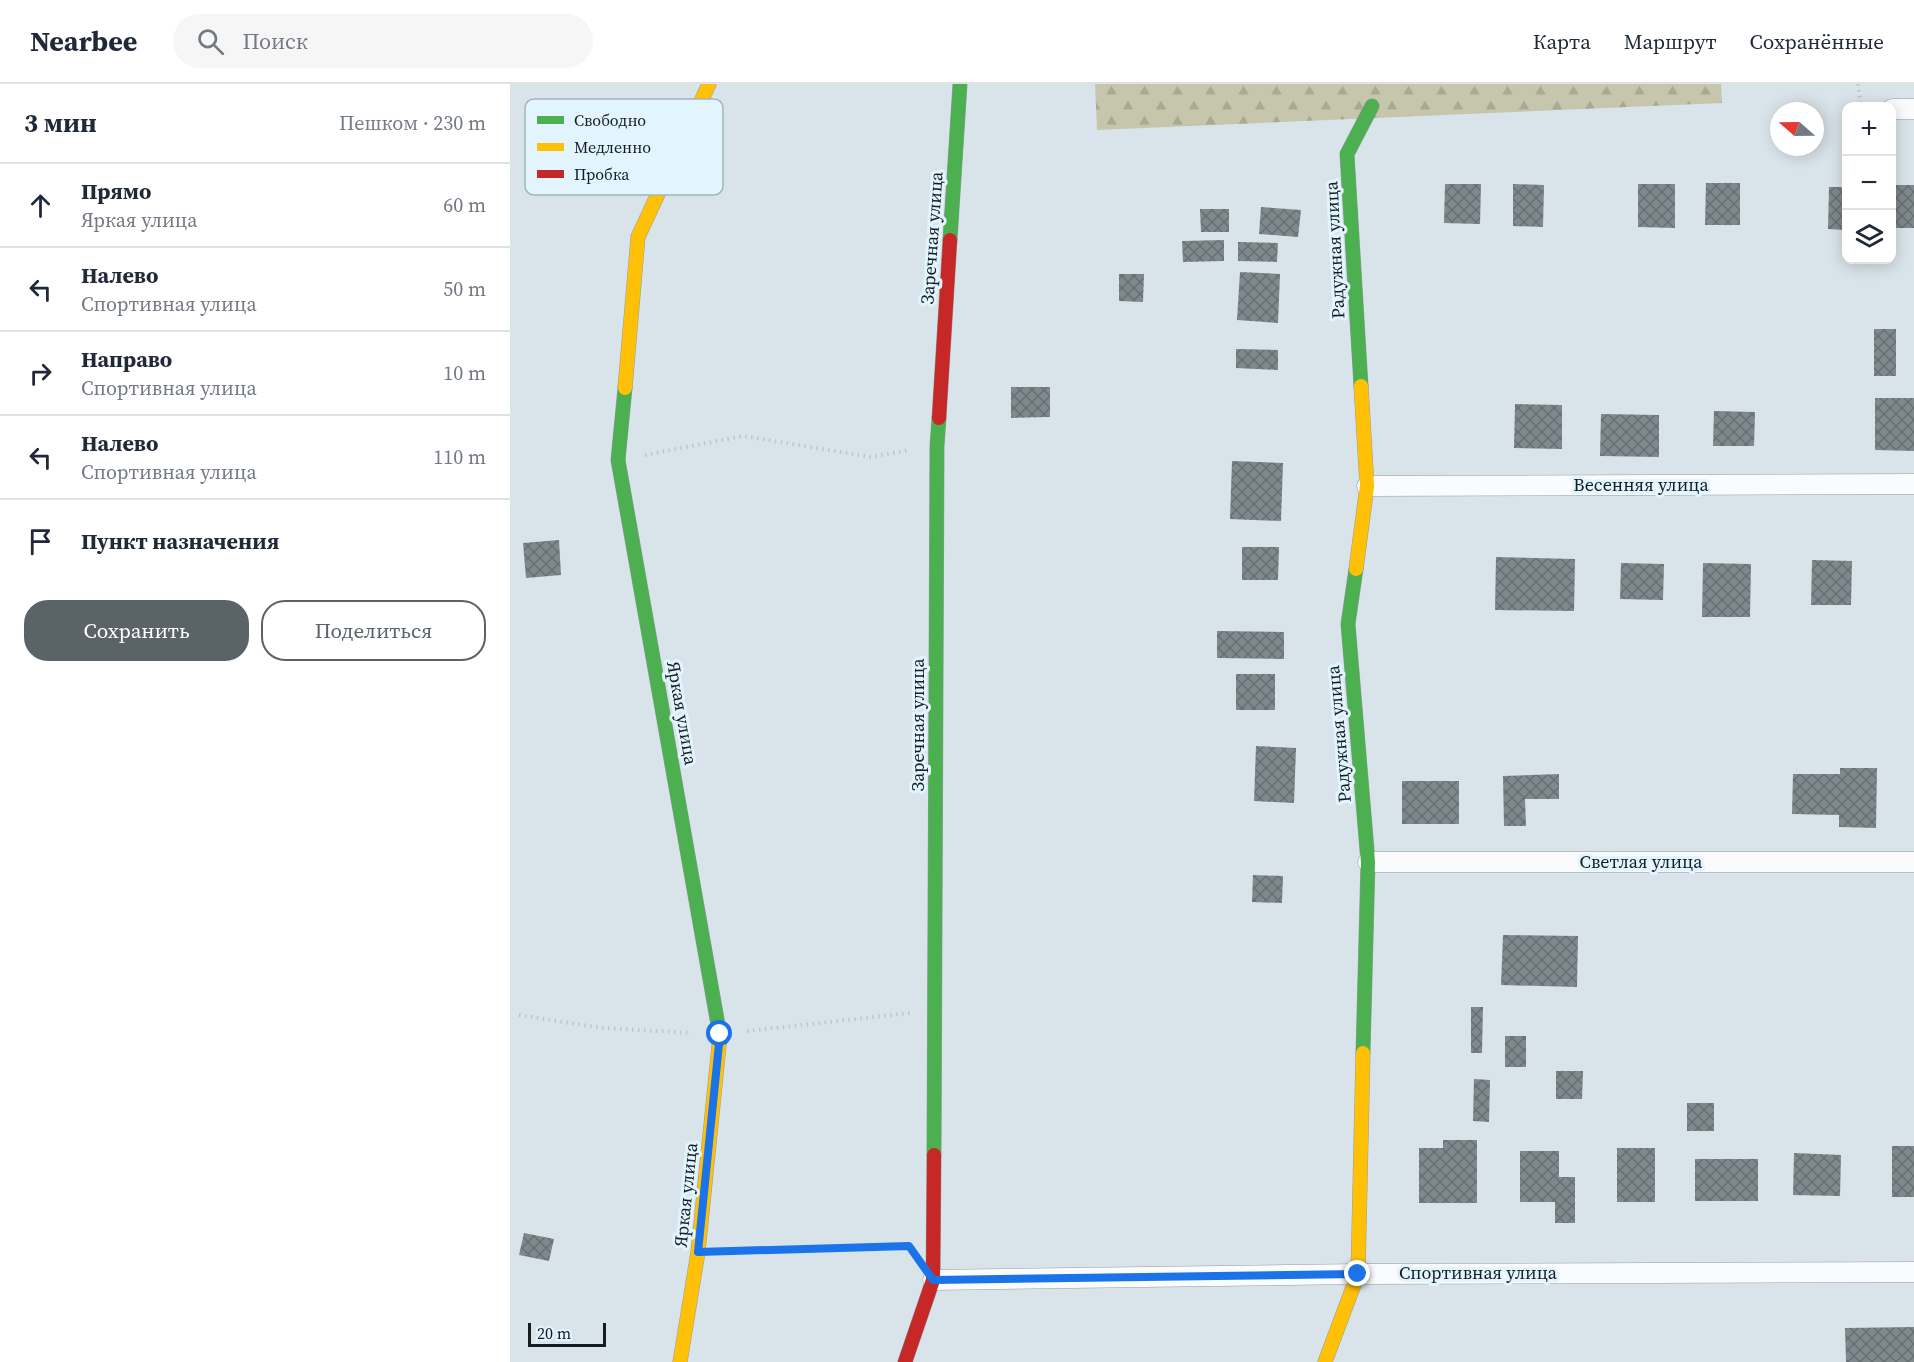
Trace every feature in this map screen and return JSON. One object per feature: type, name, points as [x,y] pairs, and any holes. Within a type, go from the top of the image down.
[{"type":"street","name":"Яркая улица","points":[[702,99],[709,84]]},
{"type":"street","name":"Заречная улица","points":[[905,1362],[933,1280],[937,446],[960,84]]},
{"type":"street","name":"Радужная улица","points":[[1325,1362],[1358,1274],[1368,862],[1348,624],[1367,486],[1347,154],[1372,106]]},
{"type":"street","points":[[1896,109],[1914,109]]},
{"type":"street","name":"Яркая улица","points":[[657,195],[638,237],[618,460],[720,1034],[698,1252],[680,1362]]},
{"type":"street","name":"Весенняя улица","points":[[1367,486],[1914,484]]},
{"type":"street","name":"Светлая улица","points":[[1368,862],[1914,862]]},
{"type":"street","name":"Спортивная улица","points":[[933,1280],[1358,1274],[1914,1272]]},
{"type":"path","points":[[1858,84],[1860,102]]},
{"type":"path","points":[[618,460],[743,436],[871,457],[937,446]]},
{"type":"path","points":[[698,1252],[909,1246],[933,1280]]},
{"type":"green space","points":[[1095,84],[1721,84],[1722,103],[1097,130]]},
{"type":"building","points":[[1706,183],[1740,183],[1740,225],[1705,225]]},
{"type":"building","points":[[1445,184],[1481,184],[1480,224],[1444,223]]},
{"type":"building","points":[[1513,184],[1544,185],[1543,227],[1513,226]]},
{"type":"building","points":[[1638,184],[1675,184],[1675,228],[1638,227]]},
{"type":"building","points":[[1896,185],[1914,185],[1914,228],[1896,228]]},
{"type":"building","points":[[1829,187],[1842,187],[1842,230],[1828,229]]},
{"type":"building","points":[[1261,207],[1301,210],[1298,237],[1259,234]]},
{"type":"building","points":[[1200,209],[1229,209],[1229,232],[1201,232]]},
{"type":"building","points":[[1224,240],[1224,261],[1183,262],[1182,241]]},
{"type":"building","points":[[1238,242],[1278,243],[1277,262],[1238,261]]},
{"type":"building","points":[[1240,272],[1280,274],[1278,323],[1237,320]]},
{"type":"building","points":[[1119,274],[1144,274],[1143,302],[1119,301]]},
{"type":"building","points":[[1874,329],[1896,329],[1896,376],[1874,376]]},
{"type":"building","points":[[1236,349],[1278,350],[1278,370],[1236,368]]},
{"type":"building","points":[[1011,387],[1050,387],[1050,417],[1011,418]]},
{"type":"building","points":[[1875,398],[1914,398],[1914,451],[1875,450]]},
{"type":"building","points":[[1515,404],[1562,405],[1562,449],[1514,448]]},
{"type":"building","points":[[1714,411],[1755,412],[1754,446],[1713,446]]},
{"type":"building","points":[[1601,414],[1659,415],[1659,457],[1600,456]]},
{"type":"building","points":[[1232,461],[1283,463],[1281,521],[1230,519]]},
{"type":"building","points":[[559,540],[561,575],[526,578],[523,543]]},
{"type":"building","points":[[1242,547],[1279,547],[1278,580],[1242,580]]},
{"type":"building","points":[[1496,557],[1575,559],[1574,611],[1495,610]]},
{"type":"building","points":[[1812,560],[1852,561],[1851,605],[1811,605]]},
{"type":"building","points":[[1621,563],[1664,564],[1663,600],[1620,599]]},
{"type":"building","points":[[1703,563],[1751,564],[1750,617],[1702,617]]},
{"type":"building","points":[[1217,631],[1284,632],[1284,659],[1217,658]]},
{"type":"building","points":[[1236,674],[1275,674],[1275,710],[1236,710]]},
{"type":"building","points":[[1256,746],[1296,748],[1294,803],[1254,801]]},
{"type":"building","points":[[1840,768],[1877,768],[1876,828],[1839,827],[1839,815],[1792,814],[1793,774],[1840,774]]},
{"type":"building","points":[[1559,774],[1559,799],[1525,799],[1526,826],[1504,826],[1503,776]]},
{"type":"building","points":[[1402,781],[1459,781],[1459,824],[1402,824]]},
{"type":"building","points":[[1253,875],[1283,876],[1282,903],[1252,902]]},
{"type":"building","points":[[1503,935],[1578,936],[1577,987],[1501,985]]},
{"type":"building","points":[[1471,1007],[1483,1007],[1482,1053],[1471,1053]]},
{"type":"building","points":[[1505,1036],[1526,1036],[1526,1067],[1505,1067]]},
{"type":"building","points":[[1556,1071],[1583,1071],[1582,1099],[1556,1099]]},
{"type":"building","points":[[1474,1079],[1490,1080],[1489,1122],[1473,1121]]},
{"type":"building","points":[[1687,1103],[1714,1103],[1714,1131],[1687,1131]]},
{"type":"building","points":[[1443,1140],[1477,1140],[1477,1203],[1419,1203],[1419,1148],[1443,1148]]},
{"type":"building","points":[[1892,1146],[1914,1146],[1914,1197],[1892,1197]]},
{"type":"building","points":[[1617,1148],[1655,1148],[1655,1202],[1617,1202]]},
{"type":"building","points":[[1520,1151],[1559,1151],[1559,1177],[1575,1177],[1575,1223],[1555,1223],[1555,1202],[1520,1202]]},
{"type":"building","points":[[1794,1153],[1841,1155],[1840,1196],[1793,1195]]},
{"type":"building","points":[[1695,1159],[1758,1159],[1758,1201],[1695,1201]]},
{"type":"building","points":[[524,1233],[554,1239],[549,1261],[519,1255]]},
{"type":"building","points":[[1914,1327],[1914,1362],[1846,1362],[1845,1328]]},
{"type":"traffic: fast","points":[[950,240],[960,84]]},
{"type":"traffic: fast","points":[[1361,386],[1347,154],[1372,106]]},
{"type":"traffic: fast","points":[[625,388],[618,460],[720,1036]]},
{"type":"traffic: fast","points":[[934,1155],[937,446],[939,418]]},
{"type":"traffic: fast","points":[[1356,569],[1348,624],[1368,862],[1363,1053]]},
{"type":"traffic: slow","points":[[702,99],[709,84]]},
{"type":"traffic: slow","points":[[625,388],[638,237],[657,195]]},
{"type":"traffic: slow","points":[[1356,569],[1367,486],[1361,386]]},
{"type":"traffic: slow","points":[[680,1362],[698,1252],[720,1036]]},
{"type":"traffic: slow","points":[[1325,1362],[1358,1274],[1363,1053]]},
{"type":"traffic: jam","points":[[939,418],[950,240]]},
{"type":"traffic: jam","points":[[905,1362],[933,1280],[934,1155]]},
{"type":"route","points":[[720,1034],[698,1252],[909,1246],[933,1280],[1358,1274]]}]
